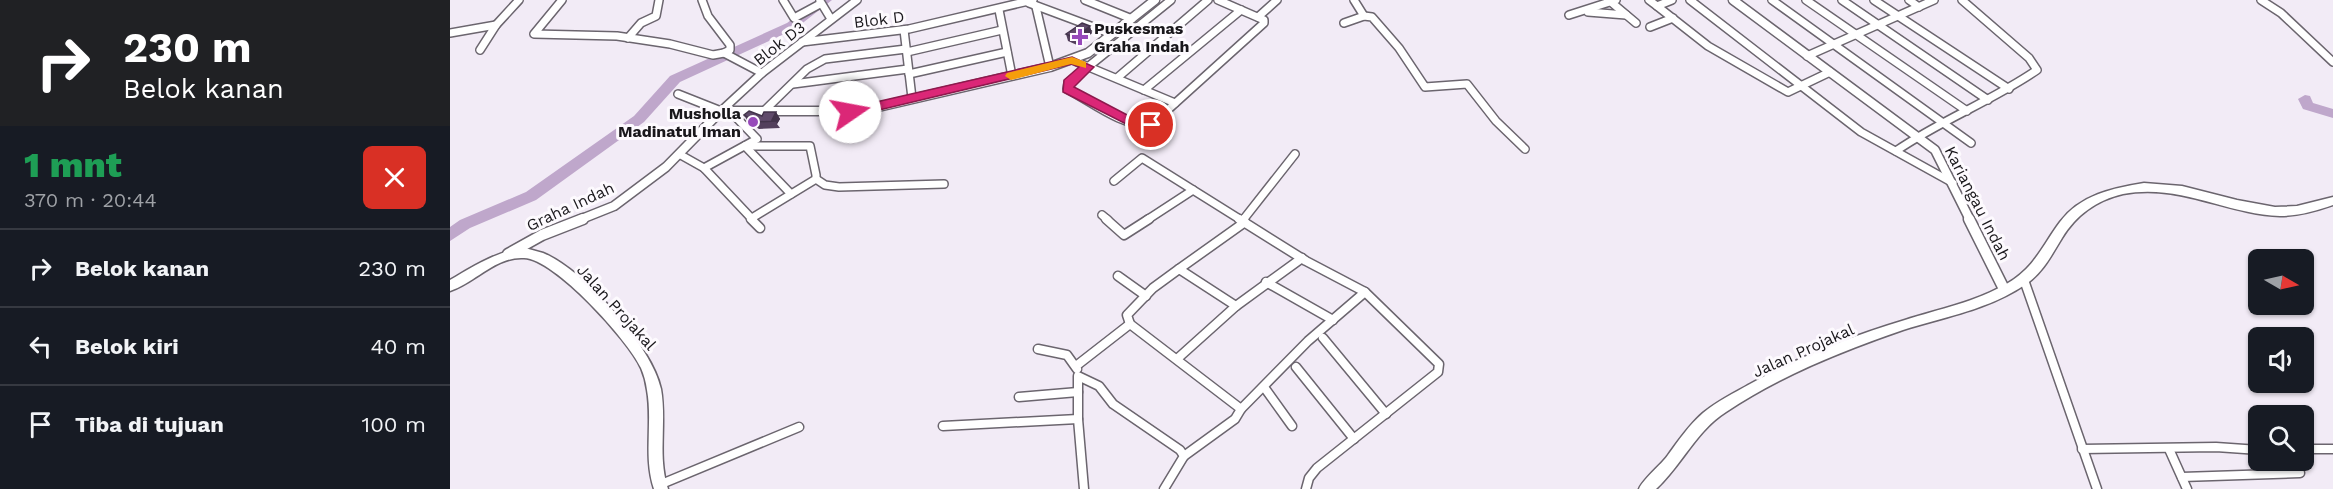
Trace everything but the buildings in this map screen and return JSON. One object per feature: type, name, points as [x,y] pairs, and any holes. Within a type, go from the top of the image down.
[{"type":"main road","points":[[2024,280],[2039,264],[2068,220],[2080,208],[2124,190],[2166,186],[2277,212],[2313,207],[2333,201]]},
{"type":"main road","name":"Jalan Projakal","points":[[450,286],[501,258],[523,253],[549,260],[594,301],[646,364],[656,399],[655,461],[660,487]]},
{"type":"main road","name":"Jalan Projakal","points":[[1646,489],[1665,471],[1689,438],[1717,410],[1735,400],[1806,363],[2004,290],[2024,280]]},
{"type":"street","points":[[480,50],[496,25],[519,0]]},
{"type":"street","points":[[562,0],[534,34],[588,33],[677,45],[713,55],[726,55],[762,73]]},
{"type":"street","points":[[628,38],[641,23],[656,16],[659,0]]},
{"type":"street","points":[[702,0],[708,16],[730,45],[730,50],[726,55]]},
{"type":"street","points":[[783,0],[794,18],[821,5],[831,19]]},
{"type":"street","name":"Blok D3","points":[[720,111],[762,73],[857,0]]},
{"type":"street","points":[[1085,0],[1132,19]]},
{"type":"street","points":[[1172,0],[1068,83],[1068,89],[1133,123],[1146,127],[1151,125],[1264,23],[1264,20],[1218,0]]},
{"type":"street","points":[[1117,78],[1209,0]]},
{"type":"street","points":[[1144,90],[1237,9],[1242,0]]},
{"type":"street","points":[[1258,17],[1277,0]]},
{"type":"street","points":[[1354,0],[1364,16]]},
{"type":"street","points":[[1648,0],[1708,46],[1788,92],[1830,72]]},
{"type":"street","points":[[1657,6],[1672,0]]},
{"type":"street","points":[[1690,0],[1861,132],[1954,183]]},
{"type":"street","name":"Kariangau Indah","points":[[1733,0],[1918,136],[1940,155],[2004,290]]},
{"type":"street","points":[[1772,0],[1971,143]]},
{"type":"street","points":[[1806,0],[1967,111]]},
{"type":"street","points":[[1842,0],[1988,99]]},
{"type":"street","points":[[1874,0],[2010,90]]},
{"type":"street","points":[[1909,0],[1919,7]]},
{"type":"street","points":[[1807,56],[1934,0]]},
{"type":"street","points":[[1896,151],[1918,136],[2010,90],[2037,70],[2035,64],[1962,0]]},
{"type":"street","points":[[2261,0],[2304,32],[2315,47],[2333,62]]},
{"type":"street","points":[[678,93],[720,111],[850,112],[1050,68],[1072,60],[1112,34],[1151,1]]},
{"type":"street","points":[[1569,15],[1614,1],[1636,23]]},
{"type":"street","points":[[1033,3],[1112,34]]},
{"type":"street","points":[[1033,3],[1050,68]]},
{"type":"street","name":"Blok D","points":[[802,42],[904,30],[1033,3]]},
{"type":"street","points":[[999,9],[1012,76]]},
{"type":"street","points":[[1584,11],[1626,15]]},
{"type":"street","points":[[1344,23],[1364,16],[1372,18],[1399,48],[1425,87],[1467,84],[1496,121],[1525,149]]},
{"type":"street","points":[[1650,27],[1673,18]]},
{"type":"street","points":[[450,33],[496,25]]},
{"type":"street","points":[[904,30],[912,98]]},
{"type":"street","points":[[763,112],[815,63],[829,57],[906,51],[1002,30]]},
{"type":"street","points":[[791,84],[909,71],[1007,52]]},
{"type":"street","points":[[1072,60],[1175,104]]},
{"type":"street","name":"Graha Indah","points":[[501,258],[542,235],[614,206],[680,154],[720,111]]},
{"type":"street","points":[[704,168],[756,141],[756,136],[731,112]]},
{"type":"street","points":[[745,146],[810,146],[816,179],[825,186],[944,184]]},
{"type":"street","points":[[745,146],[791,194]]},
{"type":"street","points":[[680,154],[704,168],[760,228]]},
{"type":"street","points":[[1240,409],[1130,324],[1127,315],[1179,269],[1243,222],[1295,154]]},
{"type":"street","points":[[1114,181],[1142,158],[1302,258],[1365,292],[1425,348],[1440,369],[1317,468],[1309,478],[1306,489]]},
{"type":"street","points":[[752,218],[816,179]]},
{"type":"street","points":[[1102,214],[1125,235],[1193,190]]},
{"type":"street","points":[[1177,359],[1236,306],[1302,258]]},
{"type":"street","points":[[1179,269],[1236,306]]},
{"type":"street","points":[[1118,276],[1146,296]]},
{"type":"street","points":[[2024,280],[2097,489]]},
{"type":"street","points":[[1266,282],[1333,320]]},
{"type":"street","points":[[1164,489],[1184,456],[1235,419],[1240,409],[1365,292]]},
{"type":"street","points":[[1076,366],[1130,324]]},
{"type":"street","points":[[1323,338],[1386,414]]},
{"type":"street","points":[[1038,349],[1060,350],[1074,360],[1078,376],[1078,419],[1087,489]]},
{"type":"street","points":[[1296,368],[1354,439]]},
{"type":"street","points":[[1078,376],[1099,386],[1106,398],[1180,450],[1184,456]]},
{"type":"street","points":[[1264,387],[1292,426]]},
{"type":"street","points":[[1019,397],[1078,392]]},
{"type":"street","points":[[943,426],[1078,419]]},
{"type":"street","points":[[660,487],[799,427]]},
{"type":"street","points":[[2082,449],[2216,447],[2248,449]]},
{"type":"street","points":[[2169,449],[2187,489]]},
{"type":"street","points":[[2314,449],[2333,449]]},
{"type":"street","points":[[2182,477],[2300,473]]},
{"type":"waterway","points":[[450,235],[465,224],[531,196],[639,119],[675,79],[791,26],[826,0]]},
{"type":"waterway","points":[[2305,99],[2308,106],[2333,114]]},
{"type":"slow traffic","points":[[1011,76],[1050,68],[1072,60],[1082,65]]},
{"type":"place","name":"Puskesmas Graha Indah","points":[[1080,37]]},
{"type":"place","name":"Musholla Madinatul Iman","points":[[753,122]]},
{"type":"route","points":[[850,112],[1050,68],[1072,60],[1088,67],[1068,83],[1066,86],[1068,89],[1140,126],[1151,125]]}]
